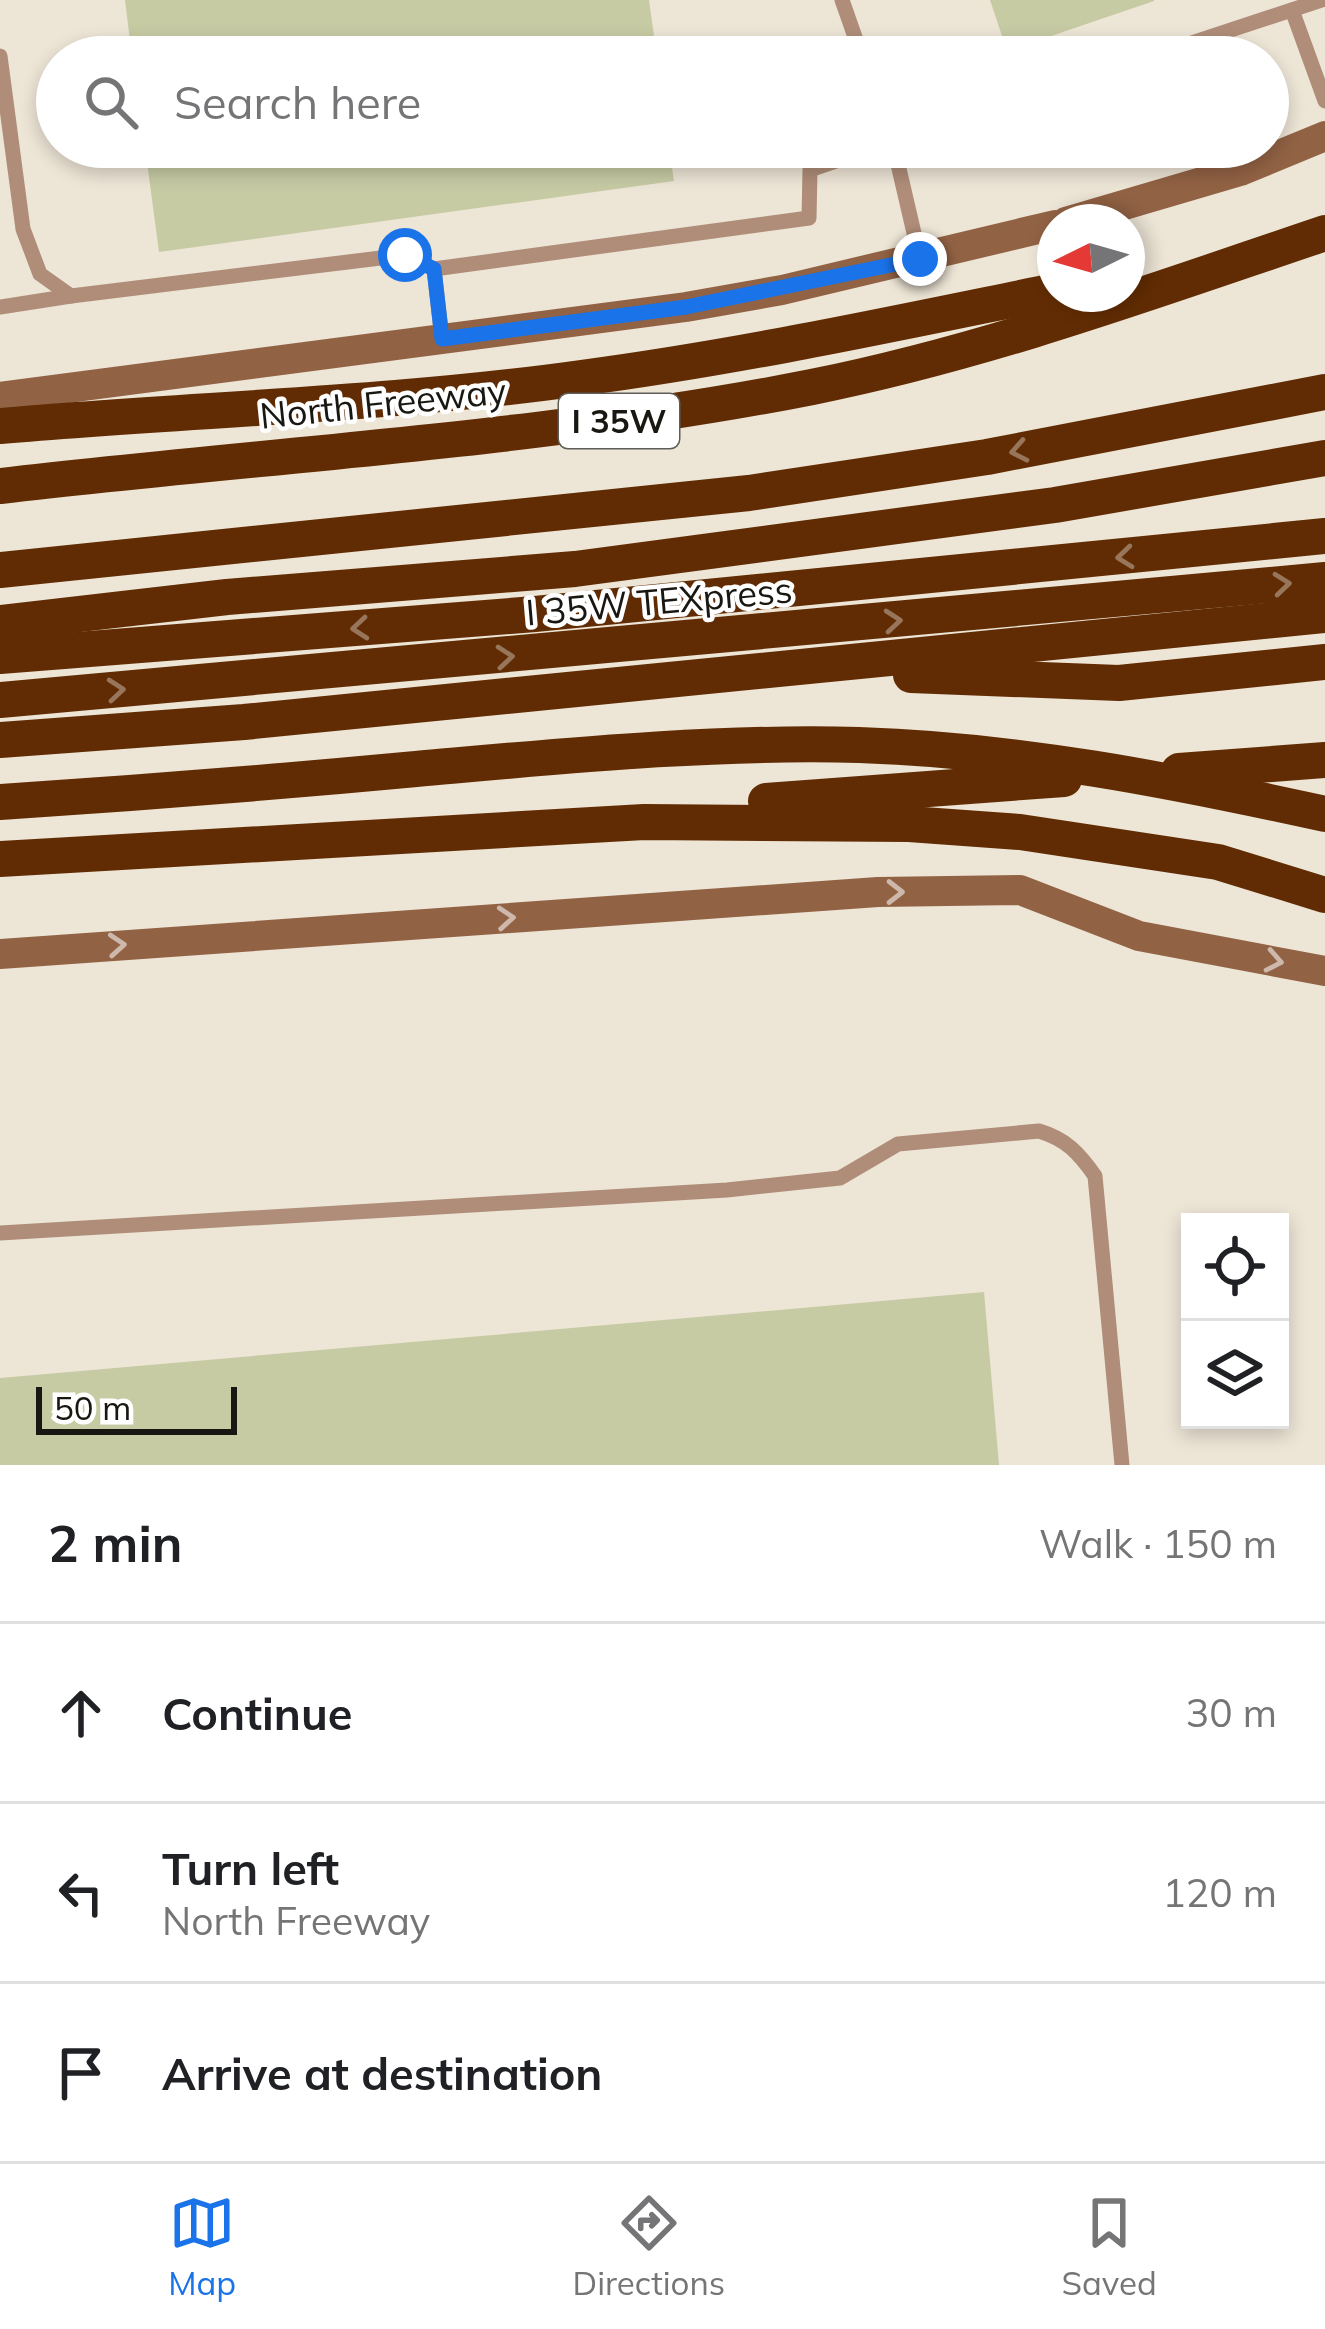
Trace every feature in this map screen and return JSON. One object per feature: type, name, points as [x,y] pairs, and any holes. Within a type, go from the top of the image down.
[{"type":"highway","name":"North Freeway","points":[[0,486],[611,423],[837,381],[1006,339],[1325,233]]},
{"type":"highway","points":[[1145,277],[1189,278]]},
{"type":"highway","points":[[0,426],[258,409],[578,379],[737,354],[1037,295]]},
{"type":"highway","points":[[1257,405],[1325,382]]},
{"type":"highway","points":[[0,570],[749,493],[987,457],[1325,392]]},
{"type":"highway","points":[[0,623],[227,597],[575,569],[1055,505],[1325,458]]},
{"type":"highway","points":[[916,525],[1016,526],[1325,484]]},
{"type":"highway","name":"I 35W TEXpress","points":[[0,656],[535,614],[1325,536]]},
{"type":"highway","name":"I 35W TEXpress","points":[[0,700],[1325,580]]},
{"type":"highway","points":[[0,740],[244,722],[1308,617]]},
{"type":"highway","points":[[770,670],[1119,683],[1325,662]]},
{"type":"highway","points":[[0,802],[576,754],[859,745],[1037,759],[1165,779],[1325,814]]},
{"type":"highway","points":[[0,859],[552,826],[1325,760]]},
{"type":"highway","points":[[644,816],[1021,832],[1218,862],[1325,895]]},
{"type":"main road","points":[[1289,151],[1325,136]]},
{"type":"main road","points":[[1127,204],[1248,168]]},
{"type":"main road","name":"North Freeway","points":[[0,398],[686,307],[1037,230]]},
{"type":"main road","points":[[0,954],[878,892],[1020,890],[1139,936],[1325,971]]},
{"type":"lane","points":[[842,0],[855,36]]},
{"type":"lane","points":[[1213,36],[1322,0]]},
{"type":"lane","points":[[1292,10],[1325,101]]},
{"type":"lane","points":[[0,56],[23,229],[40,274],[71,296]]},
{"type":"lane","points":[[0,307],[405,255],[434,269],[809,218],[810,170],[816,168]]},
{"type":"lane","points":[[899,168],[920,259]]},
{"type":"lane","points":[[434,269],[442,339]]},
{"type":"lane","points":[[0,1234],[728,1190],[840,1178],[898,1144],[1039,1131],[1059,1137],[1096,1176],[1122,1465]]},
{"type":"building","points":[[125,0],[649,0],[654,36],[129,36]]},
{"type":"building","points":[[990,0],[1154,0],[1051,36],[1002,36]]},
{"type":"building","points":[[148,168],[672,168],[674,181],[159,252]]},
{"type":"building","points":[[984,1292],[999,1465],[0,1465],[0,1378]]},
{"type":"route","points":[[405,255],[434,269],[442,339],[686,307],[920,259]]}]
